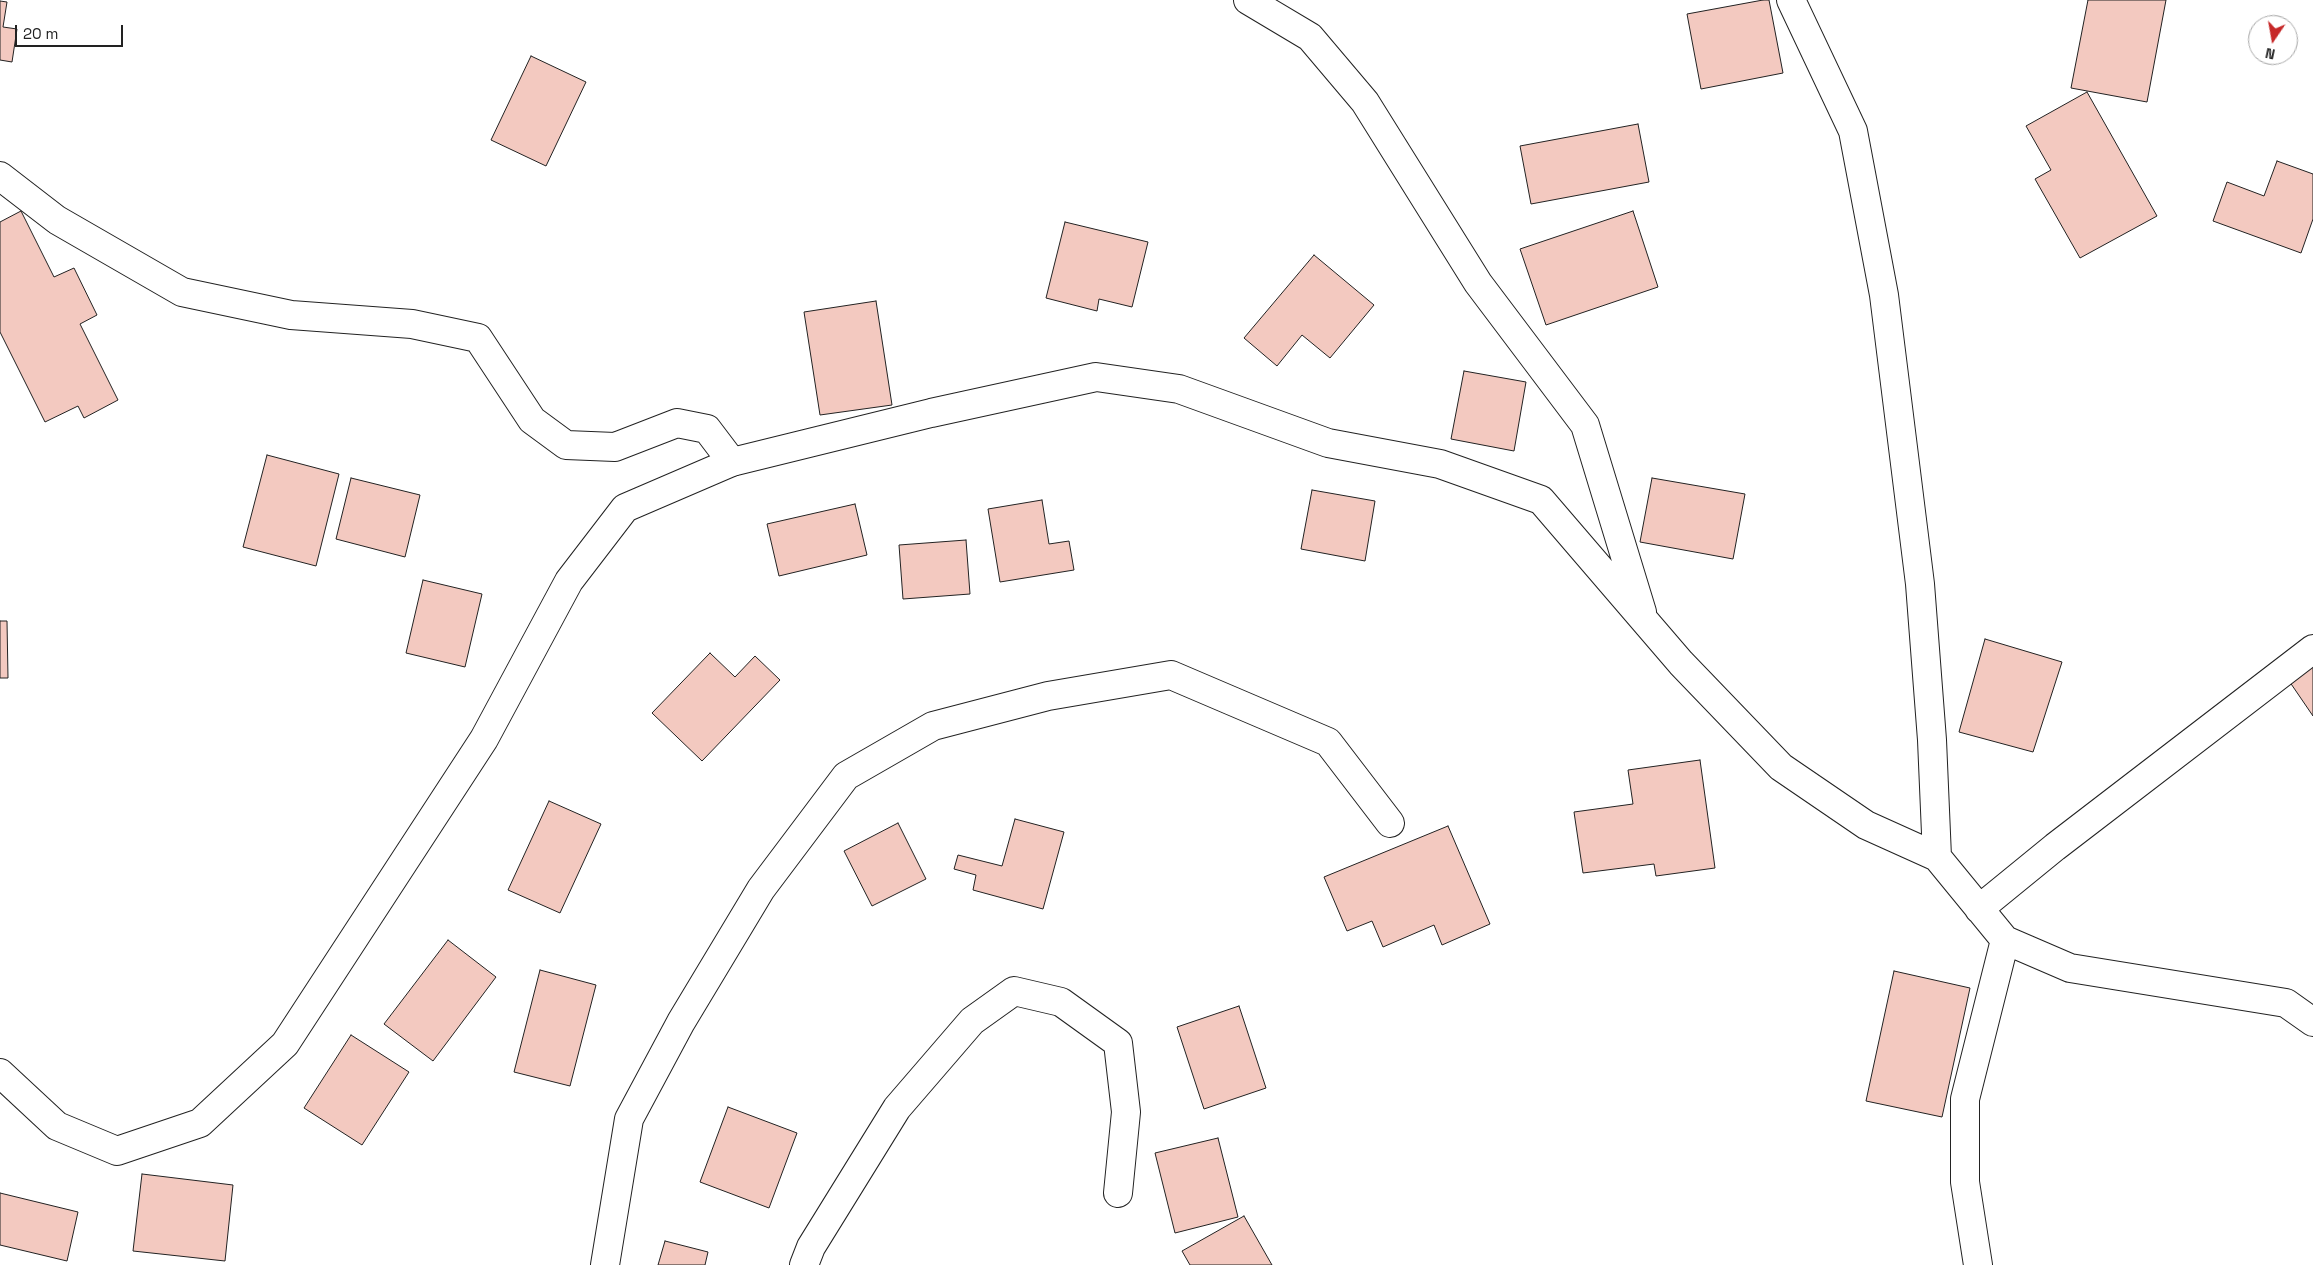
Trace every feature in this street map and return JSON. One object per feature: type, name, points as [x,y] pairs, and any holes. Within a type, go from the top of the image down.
[{"type":"street","points":[[1248,0],[1310,37],[1365,102],[1478,283],[1585,425],[1645,621]]},
{"type":"street","points":[[1791,0],[1853,131],[1884,295],[1920,584],[1932,740],[1937,857]]},
{"type":"street","points":[[0,176],[57,220],[182,292],[291,315],[412,324],[478,338],[532,420],[566,445],[615,446],[677,423],[707,429],[732,462]]},
{"type":"street","points":[[0,1073],[56,1126],[117,1151],[200,1123],[285,1044],[484,739],[569,581],[625,508],[732,462],[931,413],[1096,377],[1179,389],[1328,443],[1440,464],[1541,500],[1680,663],[1781,767],[1866,825],[1937,857],[2005,940],[2070,968],[2286,1003],[2313,1022]]},
{"type":"street","points":[[1979,909],[2055,847],[2313,649]]},
{"type":"street","points":[[605,1265],[629,1119],[681,1022],[761,889],[846,776],[933,726],[1048,696],[1171,675],[1328,742],[1390,823]]},
{"type":"street","points":[[1978,1265],[1965,1182],[1965,1099],[2005,940]]},
{"type":"street","points":[[804,1265],[811,1247],[897,1108],[972,1021],[1014,992],[1061,1002],[1118,1043],[1126,1112],[1118,1193]]},
{"type":"building","points":[[1769,0],[1783,73],[1701,89],[1687,14]]},
{"type":"building","points":[[2088,0],[2166,0],[2147,102],[2071,88]]},
{"type":"building","points":[[0,1],[7,2],[3,27],[17,29],[12,62],[0,60]]},
{"type":"building","points":[[531,56],[586,82],[546,166],[491,140]]},
{"type":"building","points":[[2087,92],[2157,216],[2080,258],[2035,179],[2051,170],[2026,126]]},
{"type":"building","points":[[1638,124],[1649,182],[1531,204],[1520,146]]},
{"type":"building","points":[[2277,161],[2313,174],[2313,219],[2301,253],[2213,221],[2227,182],[2264,196]]},
{"type":"building","points":[[21,211],[54,277],[74,268],[97,315],[80,324],[118,400],[84,418],[78,406],[45,422],[0,332],[0,222]]},
{"type":"building","points":[[1633,211],[1658,287],[1546,325],[1520,249]]},
{"type":"building","points":[[1065,222],[1148,242],[1132,307],[1099,299],[1097,311],[1046,298]]},
{"type":"building","points":[[1314,255],[1374,305],[1330,358],[1302,335],[1277,366],[1244,338]]},
{"type":"building","points":[[876,301],[892,405],[820,415],[804,312]]},
{"type":"building","points":[[1464,371],[1526,382],[1514,451],[1451,439]]},
{"type":"building","points":[[267,455],[339,474],[316,566],[243,547]]},
{"type":"building","points":[[351,478],[420,495],[405,557],[336,539]]},
{"type":"building","points":[[1652,478],[1745,494],[1733,559],[1640,542]]},
{"type":"building","points":[[1312,490],[1375,501],[1365,561],[1301,549]]},
{"type":"building","points":[[1042,500],[1049,544],[1069,541],[1074,570],[1000,582],[988,509]]},
{"type":"building","points":[[855,504],[867,555],[779,576],[767,524]]},
{"type":"building","points":[[966,540],[970,594],[903,599],[899,545]]},
{"type":"building","points":[[423,580],[482,594],[465,667],[406,653]]},
{"type":"building","points":[[0,621],[7,621],[8,678],[0,678]]},
{"type":"building","points":[[1985,639],[2062,662],[2033,752],[1959,732]]},
{"type":"building","points":[[710,653],[735,677],[755,656],[780,680],[702,761],[652,713]]},
{"type":"building","points":[[2313,657],[2313,716],[2285,675]]},
{"type":"building","points":[[1700,760],[1715,868],[1656,876],[1654,864],[1583,873],[1574,812],[1633,804],[1628,770]]},
{"type":"building","points":[[549,801],[601,824],[560,913],[508,890]]},
{"type":"building","points":[[1015,819],[1064,832],[1043,909],[973,890],[976,875],[954,869],[958,855],[1002,866]]},
{"type":"building","points":[[898,823],[926,879],[872,906],[844,851]]},
{"type":"building","points":[[1448,826],[1490,924],[1442,945],[1434,925],[1383,947],[1372,921],[1347,931],[1324,877]]},
{"type":"building","points":[[448,940],[496,977],[433,1061],[384,1024]]},
{"type":"building","points":[[540,970],[596,985],[570,1086],[514,1072]]},
{"type":"building","points":[[1894,971],[1970,988],[1942,1117],[1866,1101]]},
{"type":"building","points":[[1239,1006],[1266,1088],[1204,1109],[1177,1027]]},
{"type":"building","points":[[351,1035],[409,1072],[362,1145],[304,1108]]},
{"type":"building","points":[[728,1107],[797,1133],[769,1208],[700,1182]]},
{"type":"building","points":[[1218,1138],[1238,1217],[1175,1233],[1155,1153]]},
{"type":"building","points":[[142,1174],[233,1185],[225,1261],[133,1251]]},
{"type":"building","points":[[0,1193],[78,1212],[67,1261],[0,1245]]},
{"type":"building","points":[[1244,1216],[1272,1265],[1190,1265],[1182,1251]]},
{"type":"building","points":[[665,1241],[708,1252],[705,1265],[658,1265]]}]
